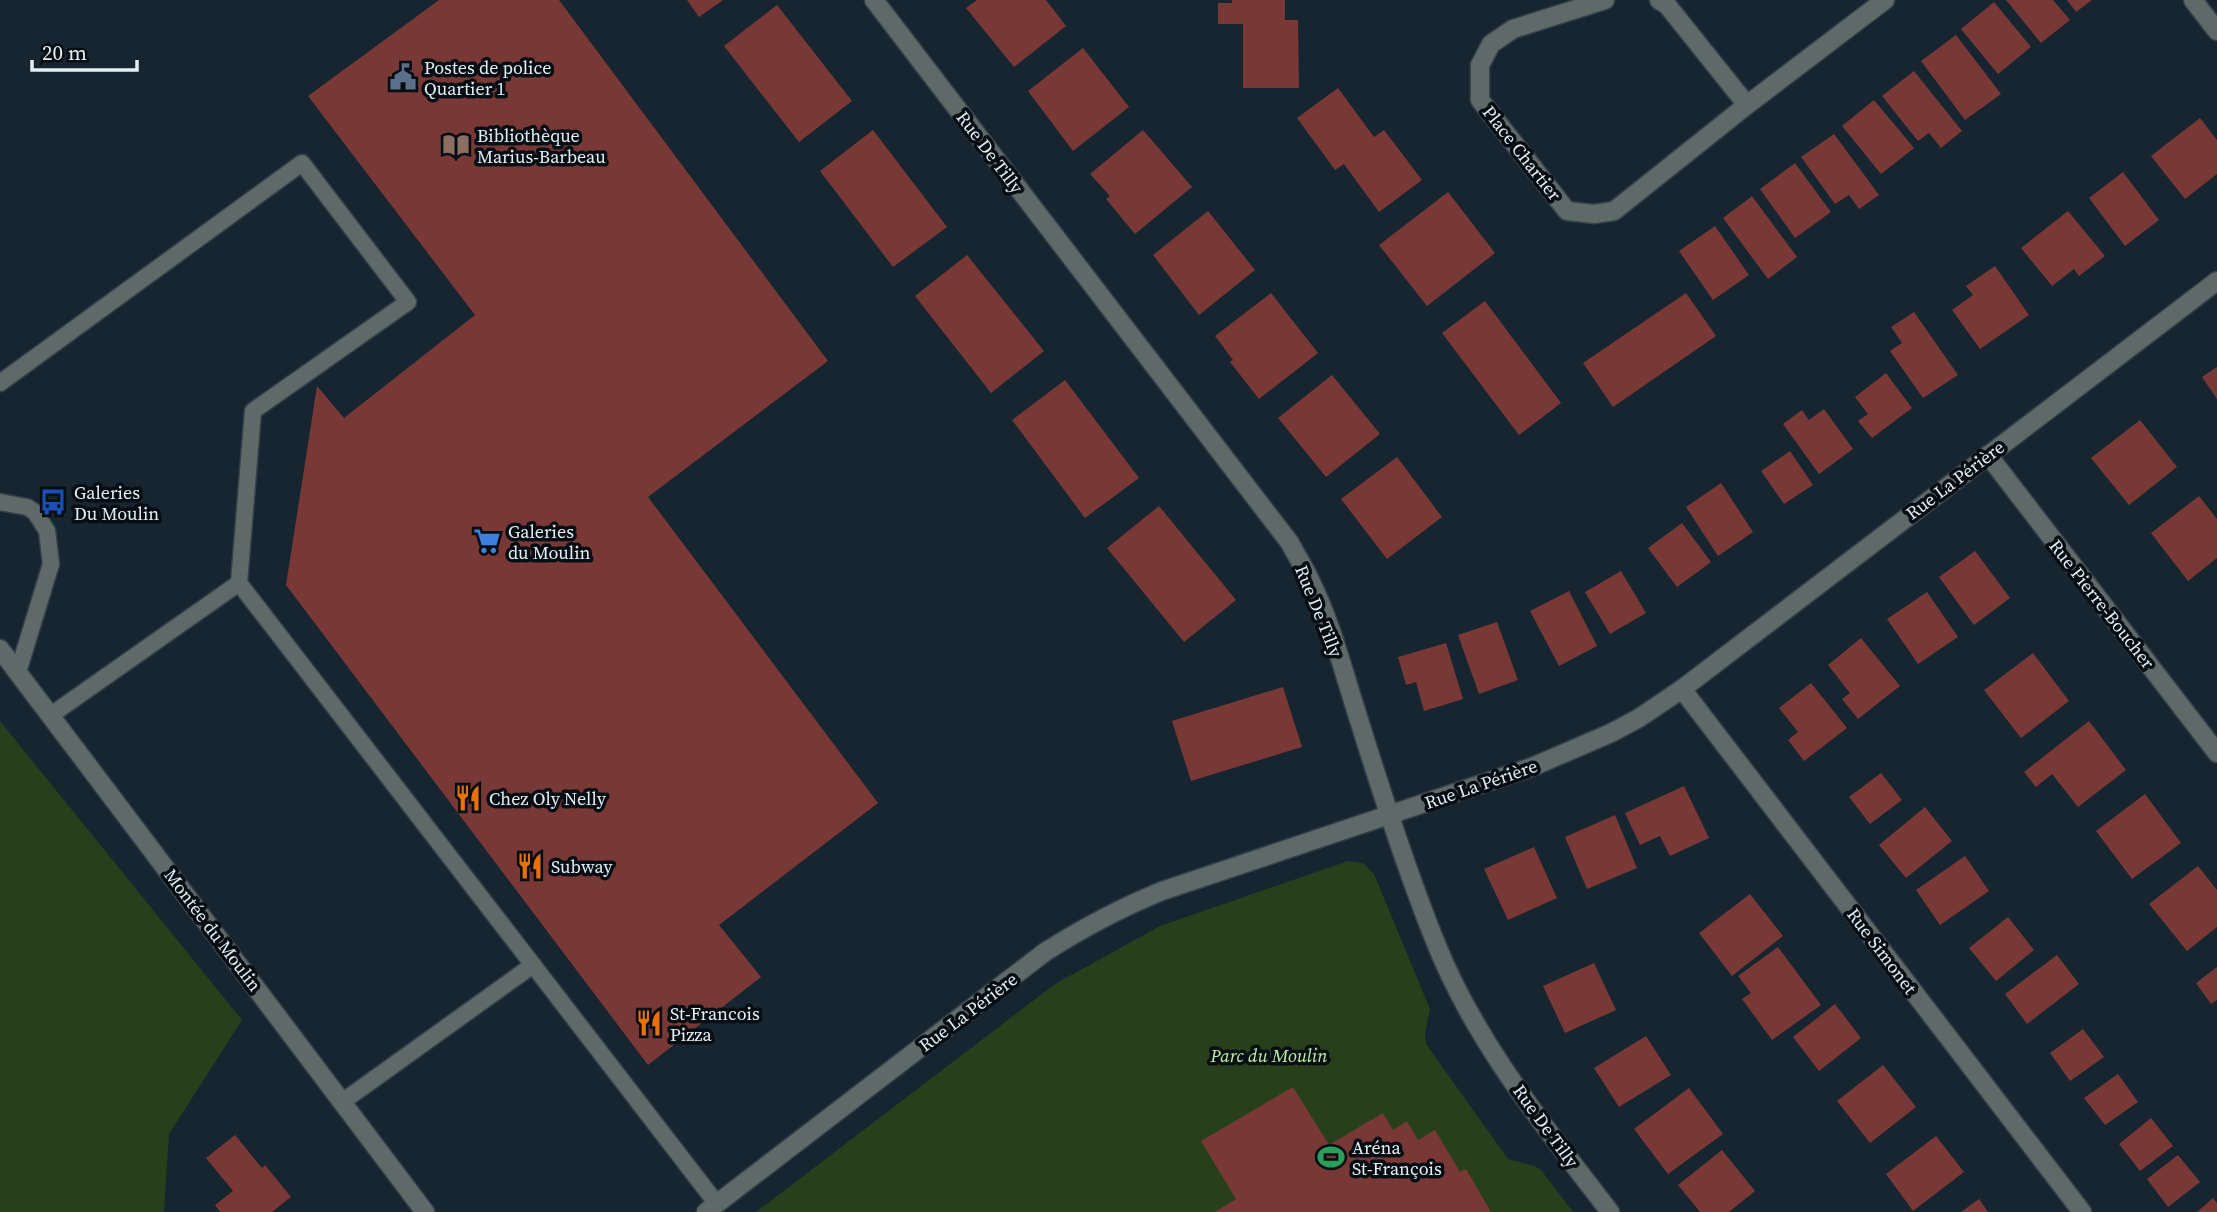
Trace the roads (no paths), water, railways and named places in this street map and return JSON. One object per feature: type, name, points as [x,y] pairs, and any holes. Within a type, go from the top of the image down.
[{"type":"street","name":"Rue De Tilly","points":[[874,0],[1290,543],[1311,581],[1327,620],[1389,815],[1435,942],[1454,985],[1479,1031],[1517,1088],[1611,1212]]},
{"type":"street","name":"Place Chartier","points":[[1605,0],[1513,29],[1491,44],[1480,65],[1480,100],[1567,211],[1594,214],[1614,211],[1885,0]]},
{"type":"street","points":[[1659,0],[1667,5],[1747,105]]},
{"type":"street","points":[[2193,0],[2217,31]]},
{"type":"street","name":"Rue La Périère","points":[[711,1208],[1045,952],[1122,907],[1162,891],[1532,767],[1639,718],[1682,689],[2217,281]]},
{"type":"street","name":"Rue Pierre-Boucher","points":[[1988,455],[2217,753]]},
{"type":"street","name":"Montée du Moulin","points":[[0,649],[425,1212]]},
{"type":"street","name":"Rue Simonet","points":[[1682,689],[2082,1212]]},
{"type":"lane","points":[[0,383],[302,163],[408,302],[253,411],[239,583],[533,965],[711,1208]]},
{"type":"lane","points":[[0,502],[27,506],[34,512],[47,531],[51,564],[18,671]]},
{"type":"lane","points":[[51,715],[239,583]]},
{"type":"lane","points":[[342,1102],[533,965]]},
{"type":"place","name":"Postes de police Quartier 1","points":[[403,77]]},
{"type":"place","name":"Bibliothèque Marius-Barbeau","points":[[456,145]]},
{"type":"place","name":"Galeries Du Moulin","points":[[53,502]]},
{"type":"place","name":"Galeries du Moulin","points":[[487,541]]},
{"type":"place","name":"Chez Oly Nelly","points":[[468,798]]},
{"type":"place","name":"Subway","points":[[530,866]]},
{"type":"place","name":"St-Francois Pizza","points":[[649,1023]]},
{"type":"place","name":"Aréna St-François","points":[[1331,1157]]},
{"type":"park label","name":"Parc du Moulin","points":[[1269,1055]]}]
